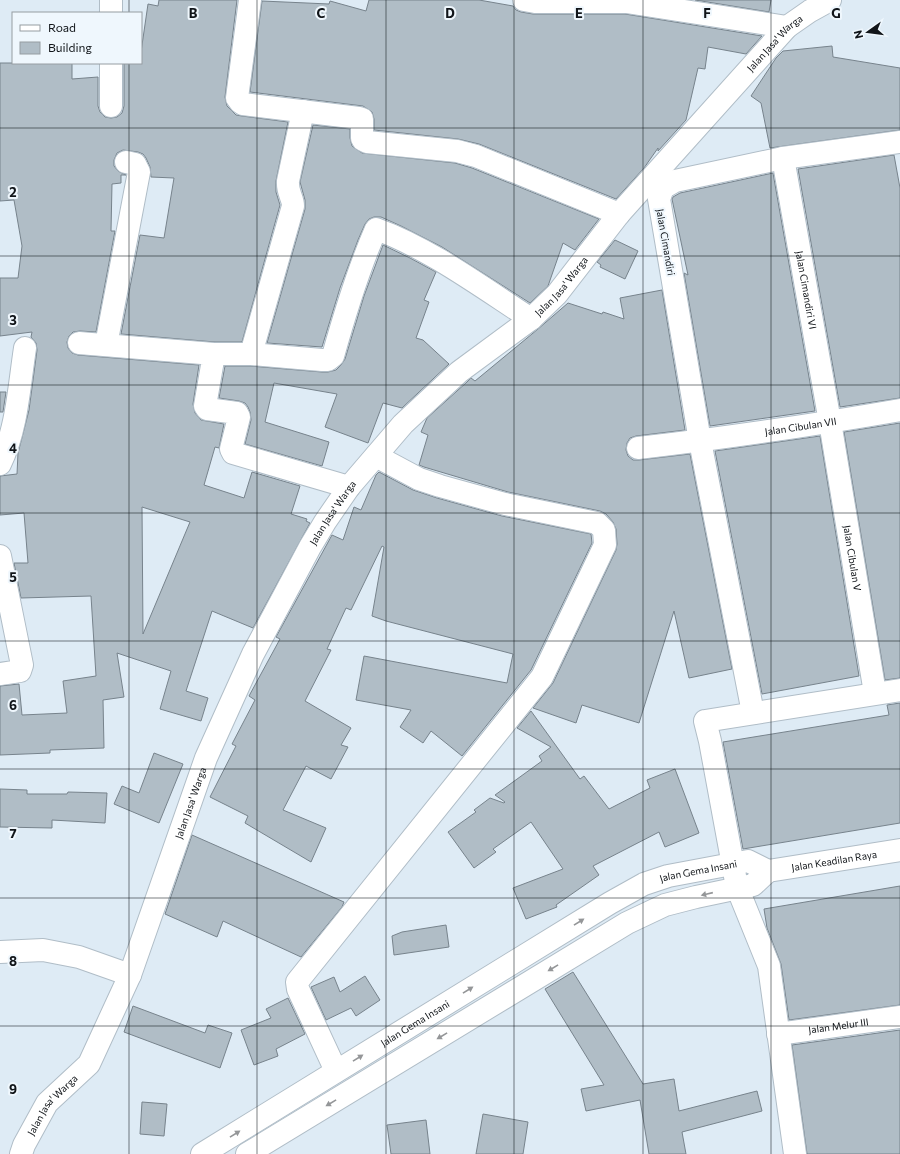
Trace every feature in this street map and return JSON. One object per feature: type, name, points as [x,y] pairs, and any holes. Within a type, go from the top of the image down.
[{"type":"street","points":[[111,0],[111,12]]},
{"type":"street","points":[[250,0],[237,98],[243,104],[362,119],[362,138],[367,142],[463,153],[476,156],[619,214]]},
{"type":"street","points":[[524,0],[535,2],[626,2],[688,6],[787,27]]},
{"type":"street","name":"Jalan Jasa' Warga","points":[[20,1154],[47,1103],[89,1064],[130,975],[206,758],[253,654],[310,547],[349,487],[404,424],[459,372],[531,318],[557,294],[619,214],[787,27],[810,11],[830,0]]},
{"type":"street","points":[[111,64],[111,106]]},
{"type":"street","points":[[251,354],[293,206],[293,200],[287,189],[303,111]]},
{"type":"street","name":"Jalan Cimandiri","points":[[753,713],[727,608],[659,199],[663,188],[674,181],[783,158],[900,142]]},
{"type":"street","name":"Jalan Cimandiri VI","points":[[783,158],[830,422]]},
{"type":"street","points":[[106,345],[139,172],[135,164],[126,162]]},
{"type":"street","points":[[79,343],[214,354],[251,354],[328,360],[333,356],[346,309],[376,229],[394,236],[440,261],[531,318]]},
{"type":"street","points":[[0,464],[7,449],[25,348]]},
{"type":"street","points":[[214,354],[205,406],[207,409],[237,413],[239,418],[231,449],[233,453],[349,487]]},
{"type":"street","name":"Jalan Cibulan VII","points":[[638,448],[700,441],[900,410]]},
{"type":"street","name":"Jalan Cibulan V","points":[[830,422],[875,693]]},
{"type":"street","points":[[336,1071],[298,989],[297,982],[542,677],[605,545],[604,530],[597,523],[505,504],[440,486],[419,479],[376,456]]},
{"type":"street","points":[[0,556],[22,665],[20,671],[0,674]]},
{"type":"street","points":[[794,1154],[769,966],[737,887],[710,740],[705,721],[900,690]]},
{"type":"street","name":"Jalan Keadilan Raya","points":[[768,871],[900,850]]},
{"type":"street","name":"Jalan Gema Insani","points":[[202,1154],[610,903],[644,884],[668,876],[748,862],[768,871]]},
{"type":"street","points":[[247,1154],[627,923],[665,905],[737,887],[753,885],[768,871]]},
{"type":"street","points":[[0,952],[43,950],[79,957],[130,975]]},
{"type":"street","name":"Jalan Melur III","points":[[778,1034],[900,1017]]},
{"type":"building","points":[[159,0],[237,0],[225,97],[227,106],[236,115],[288,122],[276,181],[276,192],[280,205],[242,342],[215,342],[121,334],[140,235],[164,238],[174,178],[151,177],[150,167],[143,154],[123,150],[117,153],[114,160],[114,166],[118,171],[126,175],[121,175],[121,183],[112,184],[111,231],[115,231],[96,332],[73,332],[69,336],[67,342],[68,348],[72,353],[78,355],[199,365],[193,404],[195,413],[201,420],[224,424],[219,448],[215,447],[204,485],[244,498],[252,472],[300,486],[291,514],[307,519],[306,521],[310,523],[253,628],[212,611],[186,691],[208,698],[201,721],[160,709],[171,671],[117,653],[124,697],[103,700],[104,748],[50,750],[50,753],[0,755],[0,686],[19,684],[22,715],[67,713],[63,681],[96,676],[91,596],[21,598],[14,563],[28,563],[24,513],[0,515],[0,476],[17,474],[18,453],[29,410],[37,350],[36,343],[31,337],[32,332],[0,336],[0,278],[18,278],[22,246],[14,200],[0,201],[0,63],[72,64],[72,79],[98,77],[98,106],[100,112],[105,117],[117,117],[122,113],[124,106],[124,64],[142,64],[142,45],[148,4],[158,6]],"holes":[[[142,507],[190,522],[143,634]]]},
{"type":"building","points":[[369,0],[479,0],[513,6],[516,10],[521,12],[533,14],[625,14],[762,36],[746,54],[708,47],[705,69],[698,68],[686,120],[658,151],[658,148],[644,168],[616,199],[479,144],[458,139],[374,130],[374,119],[372,112],[363,106],[250,92],[262,1],[329,4],[330,1],[366,11]]},
{"type":"building","points":[[695,0],[771,0],[769,12]]},
{"type":"building","points":[[832,46],[833,57],[900,68],[900,130],[770,148],[761,103],[751,96],[776,58],[783,51]]},
{"type":"building","points":[[313,125],[350,129],[352,146],[362,153],[455,163],[472,168],[599,219],[575,250],[563,243],[548,286],[530,303],[442,247],[381,217],[374,217],[369,219],[365,224],[358,240],[340,288],[322,347],[267,343],[305,209],[305,200],[300,182]]},
{"type":"building","points":[[894,155],[900,188],[900,398],[840,407],[798,169]]},
{"type":"building","points":[[773,173],[815,411],[710,426],[684,273],[688,275],[672,199],[680,193]]},
{"type":"building","points":[[615,240],[638,251],[625,279],[600,267],[601,265],[597,262]]},
{"type":"building","points":[[383,245],[436,272],[424,300],[429,302],[416,338],[423,340],[449,364],[402,408],[383,403],[368,443],[325,427],[337,394],[274,383],[265,422],[329,442],[322,466],[245,444],[251,420],[248,407],[245,403],[239,401],[219,398],[225,366],[250,366],[322,372],[336,370],[345,359],[364,296]]},
{"type":"building","points":[[662,290],[685,430],[630,438],[627,443],[626,450],[628,456],[633,460],[690,454],[732,669],[689,678],[674,611],[639,723],[582,705],[576,723],[533,708],[553,683],[616,550],[616,529],[613,522],[606,514],[600,511],[508,492],[419,465],[428,435],[421,432],[427,418],[471,378],[475,381],[568,303],[602,314],[603,312],[624,319],[620,298]]},
{"type":"building","points":[[0,392],[6,392],[3,412],[0,412]]},
{"type":"building","points":[[900,423],[900,678],[885,680],[844,432]]},
{"type":"building","points":[[820,436],[859,676],[762,694],[715,451]]},
{"type":"building","points":[[379,472],[413,490],[437,498],[502,516],[591,534],[592,543],[531,670],[462,756],[431,731],[423,743],[400,727],[411,710],[356,700],[364,656],[507,683],[513,654],[372,616],[384,547],[382,546],[351,610],[346,608],[327,649],[331,650],[305,701],[351,728],[341,745],[348,747],[331,779],[306,766],[283,810],[326,828],[311,862],[245,823],[248,816],[210,797],[236,746],[232,744],[255,700],[249,696],[280,639],[276,637],[332,535],[343,540],[354,507],[361,510],[376,475]]},
{"type":"building","points":[[900,703],[900,823],[743,849],[723,742],[889,715],[887,705]]},
{"type":"building","points":[[531,711],[580,779],[584,776],[609,809],[650,788],[647,780],[675,769],[699,833],[665,847],[659,832],[593,866],[599,875],[556,905],[557,907],[526,919],[513,888],[563,869],[531,822],[493,849],[496,852],[474,868],[448,832],[476,812],[474,810],[490,798],[504,803],[505,802],[495,795],[542,761],[539,756],[551,747],[517,728]]},
{"type":"building","points":[[154,753],[183,764],[159,823],[114,804],[122,786],[139,793]]},
{"type":"building","points":[[0,789],[27,790],[27,794],[67,794],[68,792],[107,793],[105,823],[52,820],[52,828],[0,827]]},
{"type":"building","points":[[192,835],[344,902],[342,907],[301,957],[223,921],[217,937],[165,914]]},
{"type":"building","points":[[900,886],[900,1005],[789,1020],[781,964],[767,928],[764,909]]},
{"type":"building","points":[[446,925],[449,947],[394,955],[392,936],[402,932]]},
{"type":"building","points":[[573,972],[643,1084],[674,1079],[679,1111],[757,1091],[762,1111],[682,1132],[686,1154],[649,1154],[640,1100],[586,1111],[581,1089],[604,1085],[545,989]]},
{"type":"building","points":[[365,976],[380,1000],[356,1016],[351,1008],[326,1020],[311,987],[334,977],[340,992]]},
{"type":"building","points":[[288,998],[305,1034],[276,1049],[278,1056],[254,1065],[241,1030],[271,1018],[266,1009]]},
{"type":"building","points":[[133,1006],[205,1033],[208,1025],[232,1033],[220,1068],[124,1032]]},
{"type":"building","points":[[900,1030],[900,1154],[807,1154],[792,1045]]},
{"type":"building","points":[[142,1102],[167,1104],[164,1136],[140,1134]]},
{"type":"building","points":[[483,1114],[528,1122],[523,1154],[476,1154]]},
{"type":"building","points":[[426,1120],[430,1154],[391,1154],[387,1125]]}]
